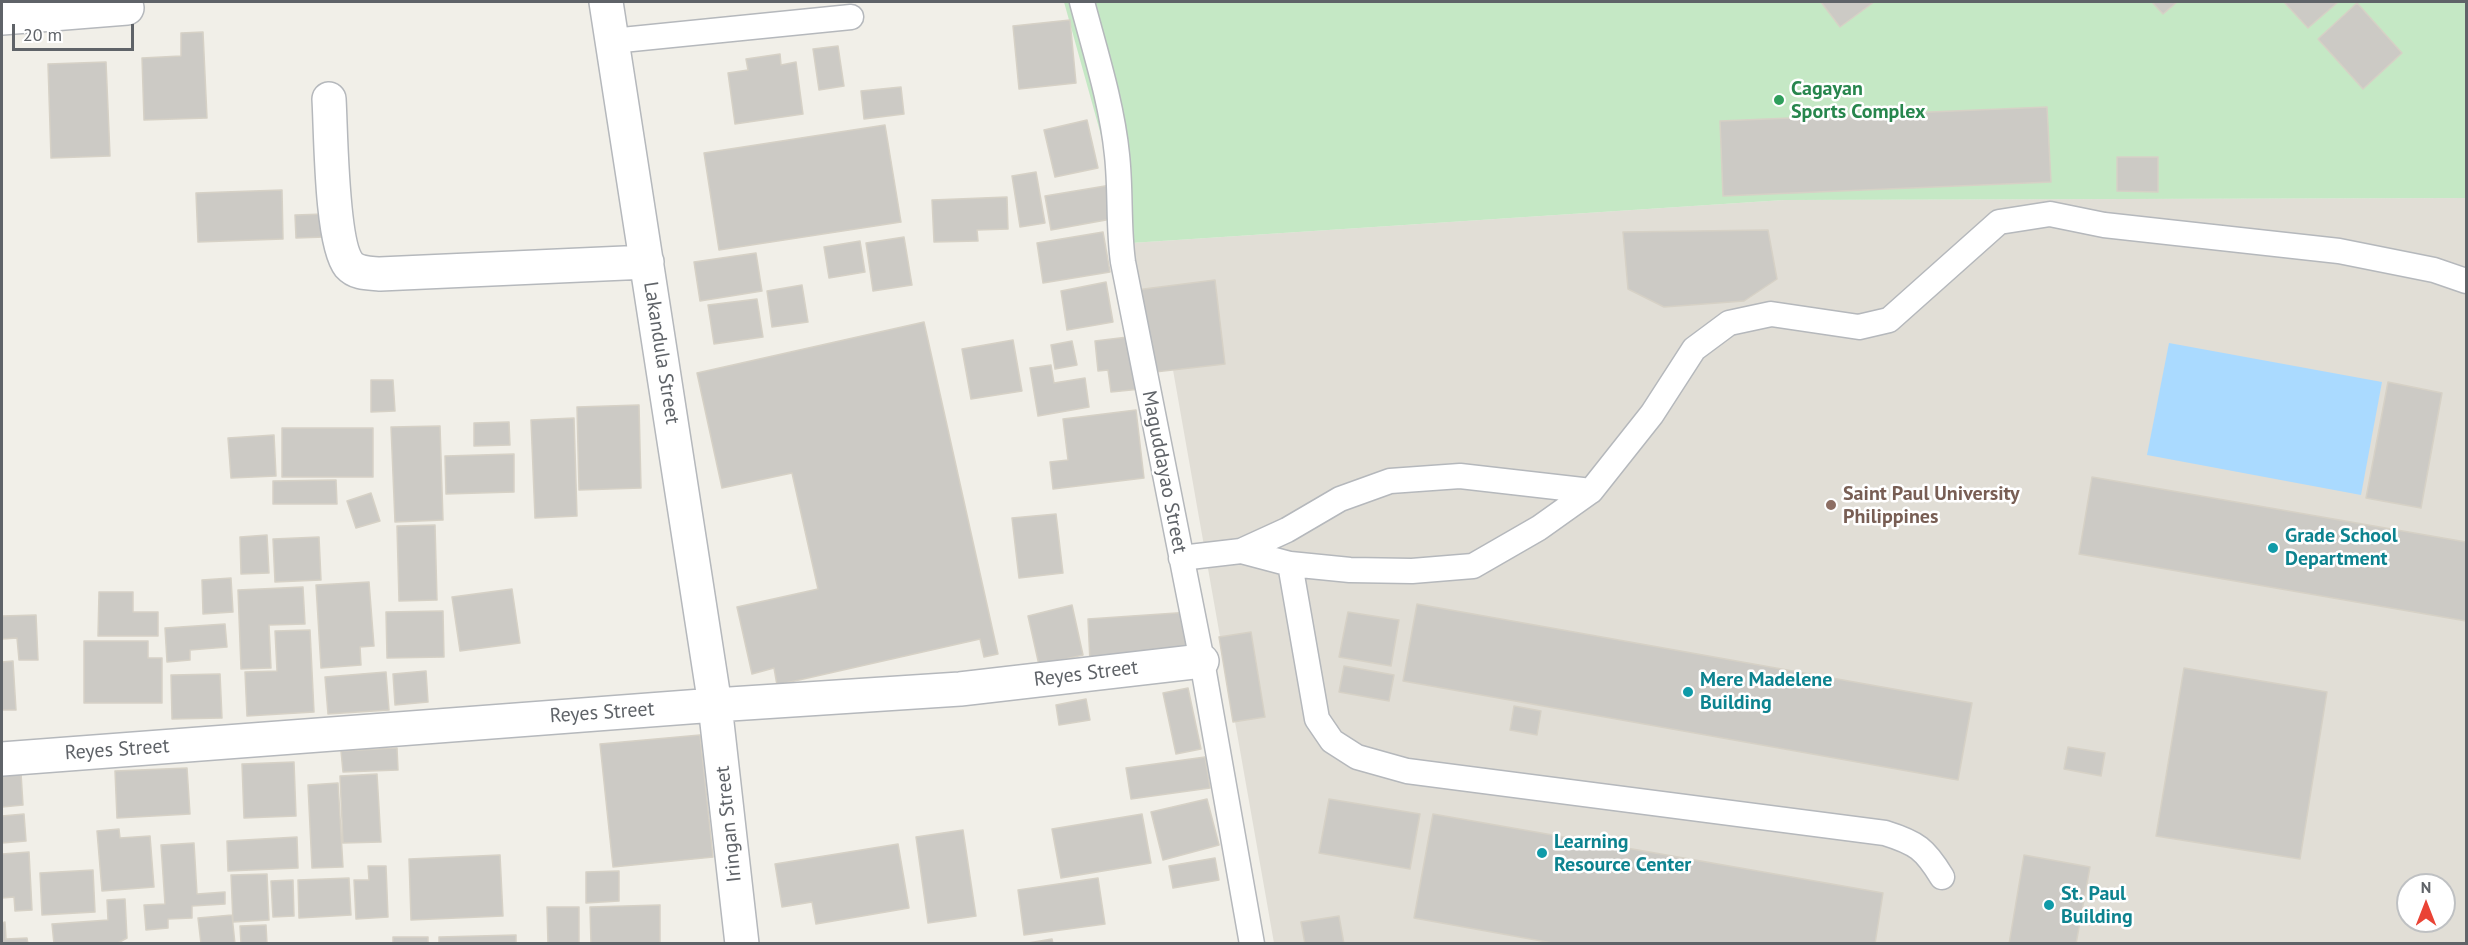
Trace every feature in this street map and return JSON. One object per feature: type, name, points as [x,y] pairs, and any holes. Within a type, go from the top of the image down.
[{"type":"street","name":"Lakandula Street","points":[[606,2],[715,705]]},
{"type":"street","points":[[2,18],[127,8]]},
{"type":"street","points":[[329,99],[338,235],[349,265],[359,272],[380,274],[647,262]]},
{"type":"street","name":"Reyes Street","points":[[2,759],[715,705],[960,689],[1202,661]]},
{"type":"street","name":"Iringan Street","points":[[715,705],[742,944]]},
{"type":"lane","name":"Maguddayao Street","points":[[1082,2],[1098,62],[1117,155],[1118,226],[1124,262],[1202,661],[1252,944]]},
{"type":"lane","points":[[612,41],[851,17]]},
{"type":"lane","points":[[1241,551],[1290,564],[1350,570],[1412,571],[1473,566],[1539,528],[1591,491],[1652,414],[1694,349],[1729,323],[1771,314],[1859,327],[1889,320],[1999,222],[2050,214],[2104,225],[2339,251],[2434,270],[2466,281]]},
{"type":"lane","points":[[1181,558],[1241,551],[1287,530],[1340,499],[1390,481],[1460,476],[1591,491]]},
{"type":"lane","points":[[1290,564],[1317,719],[1332,741],[1357,757],[1407,771],[1886,833],[1913,842],[1928,854],[1942,877]]},
{"type":"shaded area","name":"Saint Paul University Philippines","points":[[2466,198],[2466,943],[1274,943],[1173,370],[1146,373],[1131,243],[1784,200]]},
{"type":"green space","name":"Cagayan Sports Complex","points":[[1064,2],[2466,2],[2466,198],[1784,200],[1131,243]]},
{"type":"water","points":[[2169,343],[2382,382],[2361,495],[2147,455]]},
{"type":"building","points":[[1821,2],[1874,2],[1840,27]]},
{"type":"building","points":[[2152,2],[2177,2],[2163,14]]},
{"type":"building","points":[[2284,2],[2338,2],[2308,28]]},
{"type":"building","points":[[2357,3],[2402,53],[2363,89],[2318,39]]},
{"type":"building","points":[[1070,20],[1076,83],[1019,89],[1013,26]]},
{"type":"building","points":[[203,32],[207,118],[144,120],[142,58],[181,56],[181,33]]},
{"type":"building","points":[[838,46],[844,86],[819,90],[813,49]]},
{"type":"building","points":[[780,54],[781,65],[796,62],[803,114],[735,124],[728,73],[748,70],[746,59]]},
{"type":"building","points":[[106,62],[110,156],[51,158],[48,64]]},
{"type":"building","points":[[901,87],[904,114],[864,119],[861,91]]},
{"type":"building","points":[[2047,107],[2051,182],[1723,196],[1720,121]]},
{"type":"building","points":[[1087,120],[1098,168],[1055,177],[1044,130]]},
{"type":"building","points":[[885,125],[901,222],[719,250],[704,153]]},
{"type":"building","points":[[2117,157],[2158,157],[2158,192],[2117,191]]},
{"type":"building","points":[[1036,172],[1045,223],[1020,227],[1012,176]]},
{"type":"building","points":[[1111,185],[1117,218],[1051,230],[1045,196]]},
{"type":"building","points":[[282,190],[283,239],[198,242],[196,193]]},
{"type":"building","points":[[1007,197],[1008,229],[977,230],[978,241],[934,242],[932,200]]},
{"type":"building","points":[[324,214],[325,237],[296,238],[295,215]]},
{"type":"building","points":[[1768,230],[1777,279],[1744,301],[1664,307],[1628,289],[1623,232]]},
{"type":"building","points":[[1103,232],[1110,272],[1043,283],[1037,243]]},
{"type":"building","points":[[904,237],[912,285],[873,291],[866,243]]},
{"type":"building","points":[[860,241],[865,272],[829,278],[824,247]]},
{"type":"building","points":[[756,253],[762,291],[700,301],[694,262]]},
{"type":"building","points":[[1215,280],[1225,364],[1146,373],[1136,290]]},
{"type":"building","points":[[1106,282],[1113,322],[1067,330],[1061,291]]},
{"type":"building","points":[[802,285],[808,322],[772,327],[767,291]]},
{"type":"building","points":[[757,299],[763,337],[714,344],[708,305]]},
{"type":"building","points":[[924,322],[998,654],[984,657],[980,639],[777,685],[774,668],[752,674],[737,607],[818,589],[792,473],[722,488],[697,373]]},
{"type":"building","points":[[1136,336],[1141,389],[1111,392],[1108,370],[1098,371],[1095,341]]},
{"type":"building","points":[[1013,340],[1022,391],[971,399],[962,349]]},
{"type":"building","points":[[1072,341],[1077,365],[1055,369],[1051,345]]},
{"type":"building","points":[[1051,365],[1054,383],[1085,378],[1089,407],[1038,416],[1030,368]]},
{"type":"building","points":[[371,380],[393,380],[395,411],[371,412]]},
{"type":"building","points":[[2388,382],[2442,393],[2421,508],[2366,498]]},
{"type":"building","points":[[639,405],[641,488],[579,490],[577,407]]},
{"type":"building","points":[[1136,410],[1144,478],[1053,489],[1050,462],[1068,460],[1063,419]]},
{"type":"building","points":[[574,418],[577,516],[535,518],[531,420]]},
{"type":"building","points":[[509,422],[510,445],[474,446],[474,423]]},
{"type":"building","points":[[440,426],[443,520],[395,522],[391,427]]},
{"type":"building","points":[[282,428],[373,428],[373,477],[282,477]]},
{"type":"building","points":[[274,435],[276,476],[231,478],[228,438]]},
{"type":"building","points":[[514,454],[514,492],[446,494],[445,456]]},
{"type":"building","name":"Grade School Department","points":[[2092,477],[2466,542],[2466,621],[2079,554]]},
{"type":"building","points":[[336,480],[337,504],[273,504],[273,481]]},
{"type":"building","points":[[371,493],[380,521],[356,528],[347,501]]},
{"type":"building","points":[[1056,514],[1063,573],[1019,578],[1012,518]]},
{"type":"building","points":[[435,525],[437,600],[399,601],[397,526]]},
{"type":"building","points":[[267,535],[269,573],[241,574],[240,537]]},
{"type":"building","points":[[319,537],[321,580],[275,582],[273,539]]},
{"type":"building","points":[[231,578],[233,612],[203,614],[202,580]]},
{"type":"building","points":[[369,582],[374,646],[360,647],[361,665],[321,668],[316,585]]},
{"type":"building","points":[[303,587],[305,624],[269,625],[271,668],[241,669],[238,590]]},
{"type":"building","points":[[512,589],[520,643],[460,651],[452,597]]},
{"type":"building","points":[[99,592],[133,592],[133,612],[158,612],[158,636],[98,636]]},
{"type":"building","name":"Mere Madelene Building","points":[[1417,604],[1972,703],[1958,780],[1403,681]]},
{"type":"building","points":[[1072,605],[1083,655],[1039,665],[1028,616]]},
{"type":"building","points":[[443,611],[444,657],[387,658],[386,612]]},
{"type":"building","points":[[1191,612],[1193,656],[1090,662],[1088,619]]},
{"type":"building","points":[[1348,612],[1399,620],[1391,666],[1339,657]]},
{"type":"building","points":[[36,615],[38,660],[19,660],[17,638],[2,639],[2,616]]},
{"type":"building","points":[[225,624],[227,647],[190,650],[190,660],[167,662],[165,628]]},
{"type":"building","points":[[310,630],[314,712],[247,716],[245,672],[277,671],[275,631]]},
{"type":"building","points":[[1251,632],[1265,717],[1233,722],[1219,637]]},
{"type":"building","points":[[84,641],[148,641],[148,658],[162,658],[162,703],[84,703]]},
{"type":"building","points":[[13,661],[16,710],[2,710],[2,662]]},
{"type":"building","points":[[1344,666],[1394,675],[1389,701],[1339,692]]},
{"type":"building","points":[[2184,668],[2327,692],[2300,859],[2156,836]]},
{"type":"building","points":[[426,671],[428,702],[395,705],[393,674]]},
{"type":"building","points":[[386,672],[389,710],[328,714],[325,677]]},
{"type":"building","points":[[220,674],[222,718],[172,719],[171,675]]},
{"type":"building","points":[[1188,688],[1201,749],[1176,754],[1163,693]]},
{"type":"building","points":[[1086,699],[1090,720],[1059,725],[1056,705]]},
{"type":"building","points":[[1514,706],[1541,711],[1537,735],[1510,730]]},
{"type":"building","points":[[700,735],[713,857],[613,867],[600,744]]},
{"type":"building","points":[[2068,747],[2105,753],[2101,776],[2064,769]]},
{"type":"building","points":[[397,748],[398,770],[343,772],[341,751]]},
{"type":"building","points":[[1205,757],[1210,788],[1131,799],[1126,768]]},
{"type":"building","points":[[294,762],[296,816],[244,818],[242,764]]},
{"type":"building","points":[[187,768],[190,814],[117,818],[115,771]]},
{"type":"building","points":[[21,773],[23,805],[2,807],[2,775]]},
{"type":"building","points":[[377,774],[381,842],[343,843],[340,776]]},
{"type":"building","points":[[338,783],[343,867],[312,868],[308,785]]},
{"type":"building","points":[[1207,799],[1219,845],[1163,860],[1151,812]]},
{"type":"building","points":[[1329,799],[1420,814],[1410,869],[1319,853]]},
{"type":"building","points":[[24,814],[26,841],[2,843],[2,816]]},
{"type":"building","points":[[1142,814],[1151,863],[1061,878],[1052,829]]},
{"type":"building","name":"Learning Resource Center","points":[[1433,814],[1883,893],[1875,944],[1558,944],[1414,918]]},
{"type":"building","points":[[119,829],[120,838],[150,836],[154,887],[102,891],[97,831]]},
{"type":"building","points":[[963,830],[976,916],[928,923],[916,837]]},
{"type":"building","points":[[297,837],[298,868],[228,871],[227,841]]},
{"type":"building","points":[[194,843],[197,894],[225,892],[225,904],[192,906],[192,918],[168,919],[168,928],[146,930],[144,905],[165,904],[161,845]]},
{"type":"building","points":[[898,844],[909,908],[816,924],[812,902],[782,907],[775,864]]},
{"type":"building","points":[[29,852],[32,910],[15,911],[14,897],[2,898],[2,854]]},
{"type":"building","points":[[500,855],[503,916],[411,920],[409,859]]},
{"type":"building","name":"St. Paul Building","points":[[2024,855],[2090,867],[2076,944],[2009,944]]},
{"type":"building","points":[[1215,858],[1219,880],[1173,888],[1169,866]]},
{"type":"building","points":[[368,866],[386,866],[388,917],[356,919],[354,880],[369,880]]},
{"type":"building","points":[[93,870],[95,912],[42,915],[40,873]]},
{"type":"building","points":[[619,871],[619,901],[586,903],[586,872]]},
{"type":"building","points":[[267,874],[269,920],[233,922],[231,875]]},
{"type":"building","points":[[349,878],[351,915],[299,918],[298,880]]},
{"type":"building","points":[[1098,878],[1105,924],[1024,935],[1018,890]]},
{"type":"building","points":[[293,880],[294,916],[273,917],[271,881]]},
{"type":"building","points":[[125,899],[127,938],[116,944],[54,944],[52,924],[108,920],[107,900]]},
{"type":"building","points":[[660,905],[660,944],[591,944],[590,907]]},
{"type":"building","points":[[547,907],[579,907],[579,944],[548,944]]},
{"type":"building","points":[[232,915],[235,944],[201,944],[198,918]]},
{"type":"building","points":[[1339,916],[1344,944],[1305,944],[1301,922]]},
{"type":"building","points":[[5,922],[6,939],[27,938],[28,944],[2,944],[2,923]]},
{"type":"building","points":[[266,925],[267,944],[241,944],[240,926]]},
{"type":"building","points":[[516,935],[516,944],[439,944],[439,937]]},
{"type":"building","points":[[393,937],[428,937],[428,944],[393,944]]},
{"type":"building","points":[[1052,939],[1053,944],[1022,944]]},
{"type":"place","name":"Cagayan Sports Complex","points":[[1779,100]]},
{"type":"place","name":"Saint Paul University Philippines","points":[[1831,505]]},
{"type":"place","name":"Grade School Department","points":[[2273,548]]},
{"type":"place","name":"Mere Madelene Building","points":[[1688,692]]},
{"type":"place","name":"Learning Resource Center","points":[[1542,853]]},
{"type":"place","name":"St. Paul Building","points":[[2049,905]]}]
